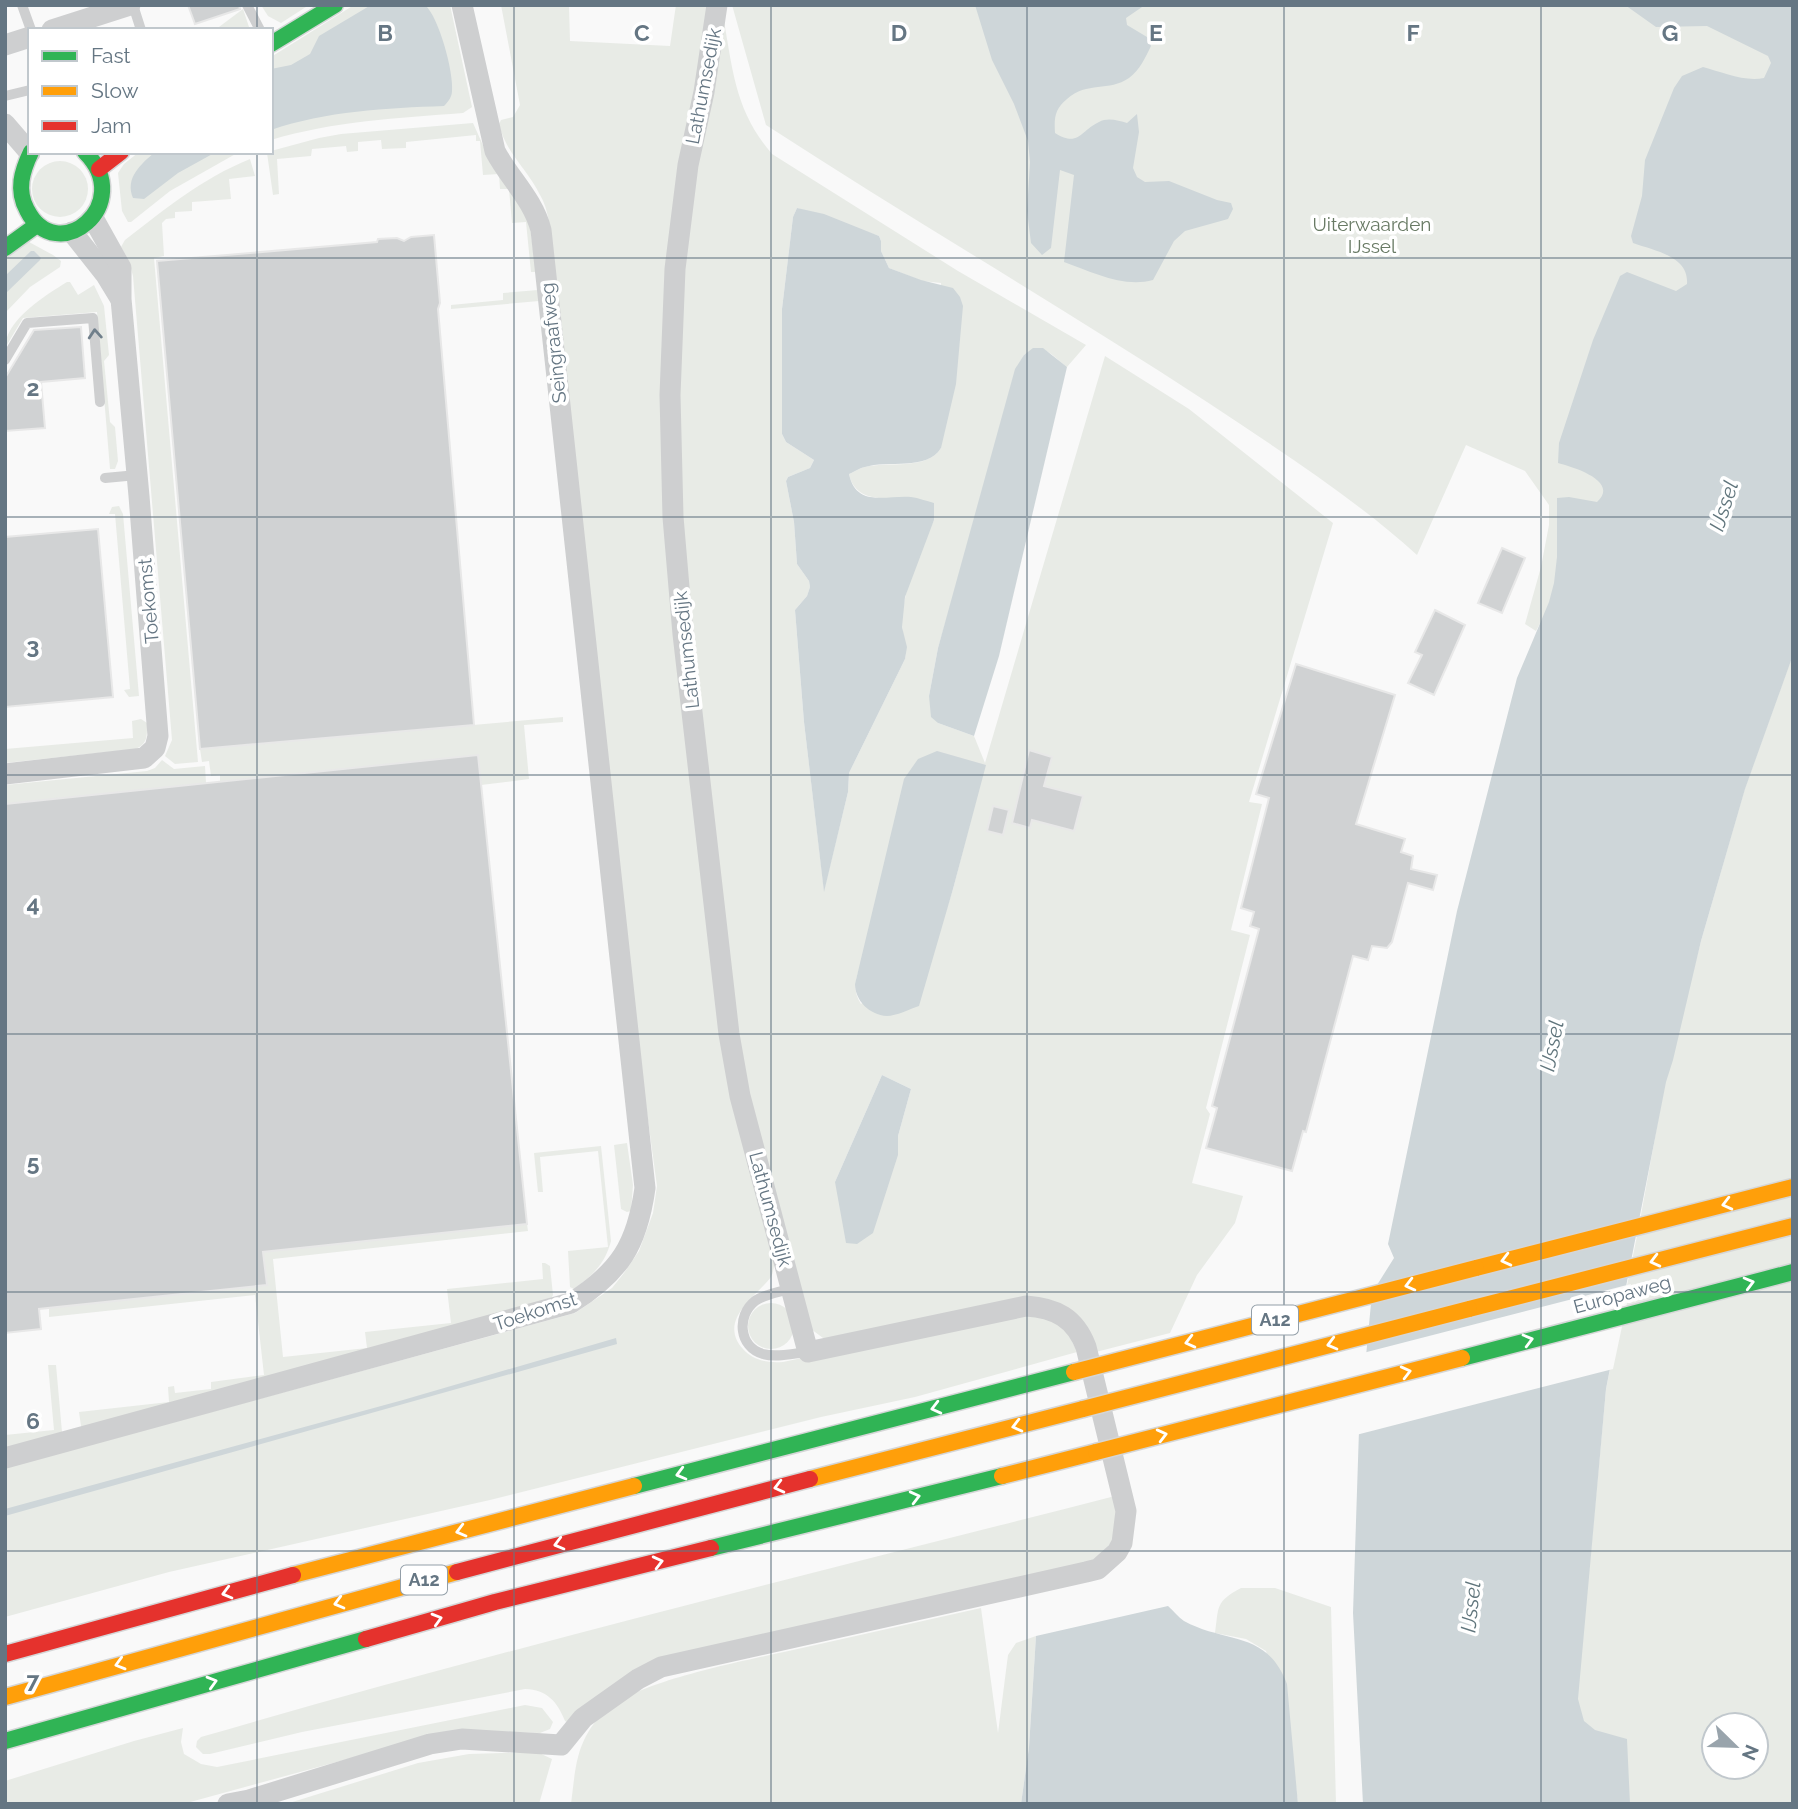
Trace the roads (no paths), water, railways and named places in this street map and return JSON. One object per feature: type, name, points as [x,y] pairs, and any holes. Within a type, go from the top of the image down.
[{"type":"main road","points":[[273,43],[335,5]]},
{"type":"main road","points":[[29,154],[16,170],[13,183],[15,210],[34,227],[59,234],[72,232],[93,218],[103,194],[99,169],[88,154]]},
{"type":"main road","points":[[99,169],[118,154]]},
{"type":"main road","points":[[5,248],[34,227]]},
{"type":"main road","name":"A12","points":[[5,1654],[305,1572],[1793,1187]]},
{"type":"main road","name":"Europaweg","points":[[5,1697],[302,1612],[567,1542],[1793,1226]]},
{"type":"main road","name":"Europaweg","points":[[5,1741],[495,1602],[1096,1452],[1793,1272]]},
{"type":"street","points":[[58,28],[132,5]]},
{"type":"street","name":"Seingraafweg","points":[[462,5],[495,151],[530,203],[538,217],[541,230],[590,696]]},
{"type":"street","name":"Lathumsedijk","points":[[228,1804],[430,1744],[462,1739],[561,1745],[583,1718],[638,1679],[662,1667],[1098,1569],[1122,1543],[1126,1511],[1086,1347],[1081,1334],[1064,1315],[1040,1307],[1026,1306],[808,1352],[740,1097],[729,1034],[683,634],[673,517],[670,395],[675,269],[688,165],[704,92],[717,5]]},
{"type":"street","points":[[5,45],[28,38]]},
{"type":"street","points":[[5,124],[28,151]]},
{"type":"street","name":"Toekomst","points":[[5,774],[144,758],[155,748],[158,736],[121,299],[121,268],[93,218]]},
{"type":"street","name":"Toekomst","points":[[72,232],[121,299]]},
{"type":"street","name":"Toekomst","points":[[5,1458],[568,1304],[593,1289],[621,1262],[636,1231],[645,1188],[590,696]]},
{"type":"lane","points":[[22,5],[30,28]]},
{"type":"lane","points":[[132,5],[140,28]]},
{"type":"lane","points":[[247,5],[259,28]]},
{"type":"lane","points":[[5,96],[28,90]]},
{"type":"lane","points":[[5,360],[27,323],[93,318],[100,402]]},
{"type":"lane","points":[[105,478],[137,475]]},
{"type":"lane","name":"Lathumsedijk","points":[[792,1288],[757,1299],[747,1309],[742,1326],[743,1335],[748,1344],[764,1355],[808,1352]]},
{"type":"water","points":[[371,5],[425,5],[435,21],[444,46],[451,72],[451,97],[444,106],[379,109],[335,115],[273,129],[273,69],[291,65],[310,54],[319,36]]},
{"type":"water","points":[[975,5],[1145,5],[1126,18],[1127,25],[1147,37],[1151,46],[1139,68],[1121,82],[1082,90],[1067,99],[1056,114],[1055,133],[1069,139],[1075,138],[1102,121],[1127,123],[1137,114],[1139,132],[1133,168],[1137,177],[1145,182],[1169,181],[1231,203],[1233,209],[1228,219],[1185,231],[1174,241],[1153,280],[1130,282],[1108,278],[1064,262],[1074,175],[1060,170],[1051,248],[1042,255],[1031,243],[1027,211],[1030,162],[1028,141],[1014,104],[992,60]]},
{"type":"water","name":"IJssel","points":[[1625,5],[1793,5],[1793,655],[1745,789],[1701,941],[1666,1082],[1606,1389],[1578,1699],[1584,1721],[1595,1730],[1627,1739],[1630,1804],[1363,1804],[1353,1613],[1359,1430],[1372,1293],[1394,1258],[1388,1244],[1457,911],[1517,678],[1549,602],[1554,583],[1557,498],[1569,497],[1597,502],[1603,494],[1599,481],[1592,476],[1558,463],[1559,443],[1593,340],[1620,276],[1627,272],[1676,291],[1687,284],[1686,275],[1677,261],[1633,243],[1631,236],[1642,196],[1645,160],[1674,88],[1682,76],[1703,67],[1733,76],[1756,79],[1764,78],[1771,63],[1768,56],[1707,26],[1656,27]]},
{"type":"water","points":[[153,154],[212,154],[178,173],[144,199],[133,198],[131,191],[132,178]]},
{"type":"water","points":[[797,208],[824,214],[879,236],[881,251],[889,268],[953,288],[963,306],[956,384],[941,448],[926,460],[874,465],[849,474],[858,492],[865,496],[911,497],[934,503],[934,520],[905,597],[902,627],[907,647],[905,659],[849,773],[848,792],[824,892],[804,722],[795,610],[807,596],[810,587],[797,564],[794,522],[786,481],[788,477],[810,468],[814,460],[786,442],[782,434],[782,309],[793,217]]},
{"type":"water","points":[[31,251],[41,258],[40,260],[5,294],[5,276]]},
{"type":"water","points":[[1033,348],[1043,348],[1067,367],[999,656],[974,736],[938,723],[931,717],[929,696],[938,648],[1015,369],[1024,355]]},
{"type":"water","points":[[937,751],[986,765],[919,1006],[895,1015],[880,1015],[864,1006],[857,996],[855,984],[904,779],[918,759]]},
{"type":"water","points":[[882,1075],[911,1089],[898,1136],[898,1155],[873,1233],[857,1244],[846,1243],[835,1182]]},
{"type":"water","points":[[616,1338],[617,1344],[5,1516],[5,1509],[403,1400]]},
{"type":"water","points":[[1168,1606],[1184,1621],[1257,1646],[1279,1667],[1287,1684],[1298,1804],[1021,1804],[1029,1747],[1036,1636]]},
{"type":"park label","name":"Uiterwaarden IJssel","points":[[1372,235]]}]
